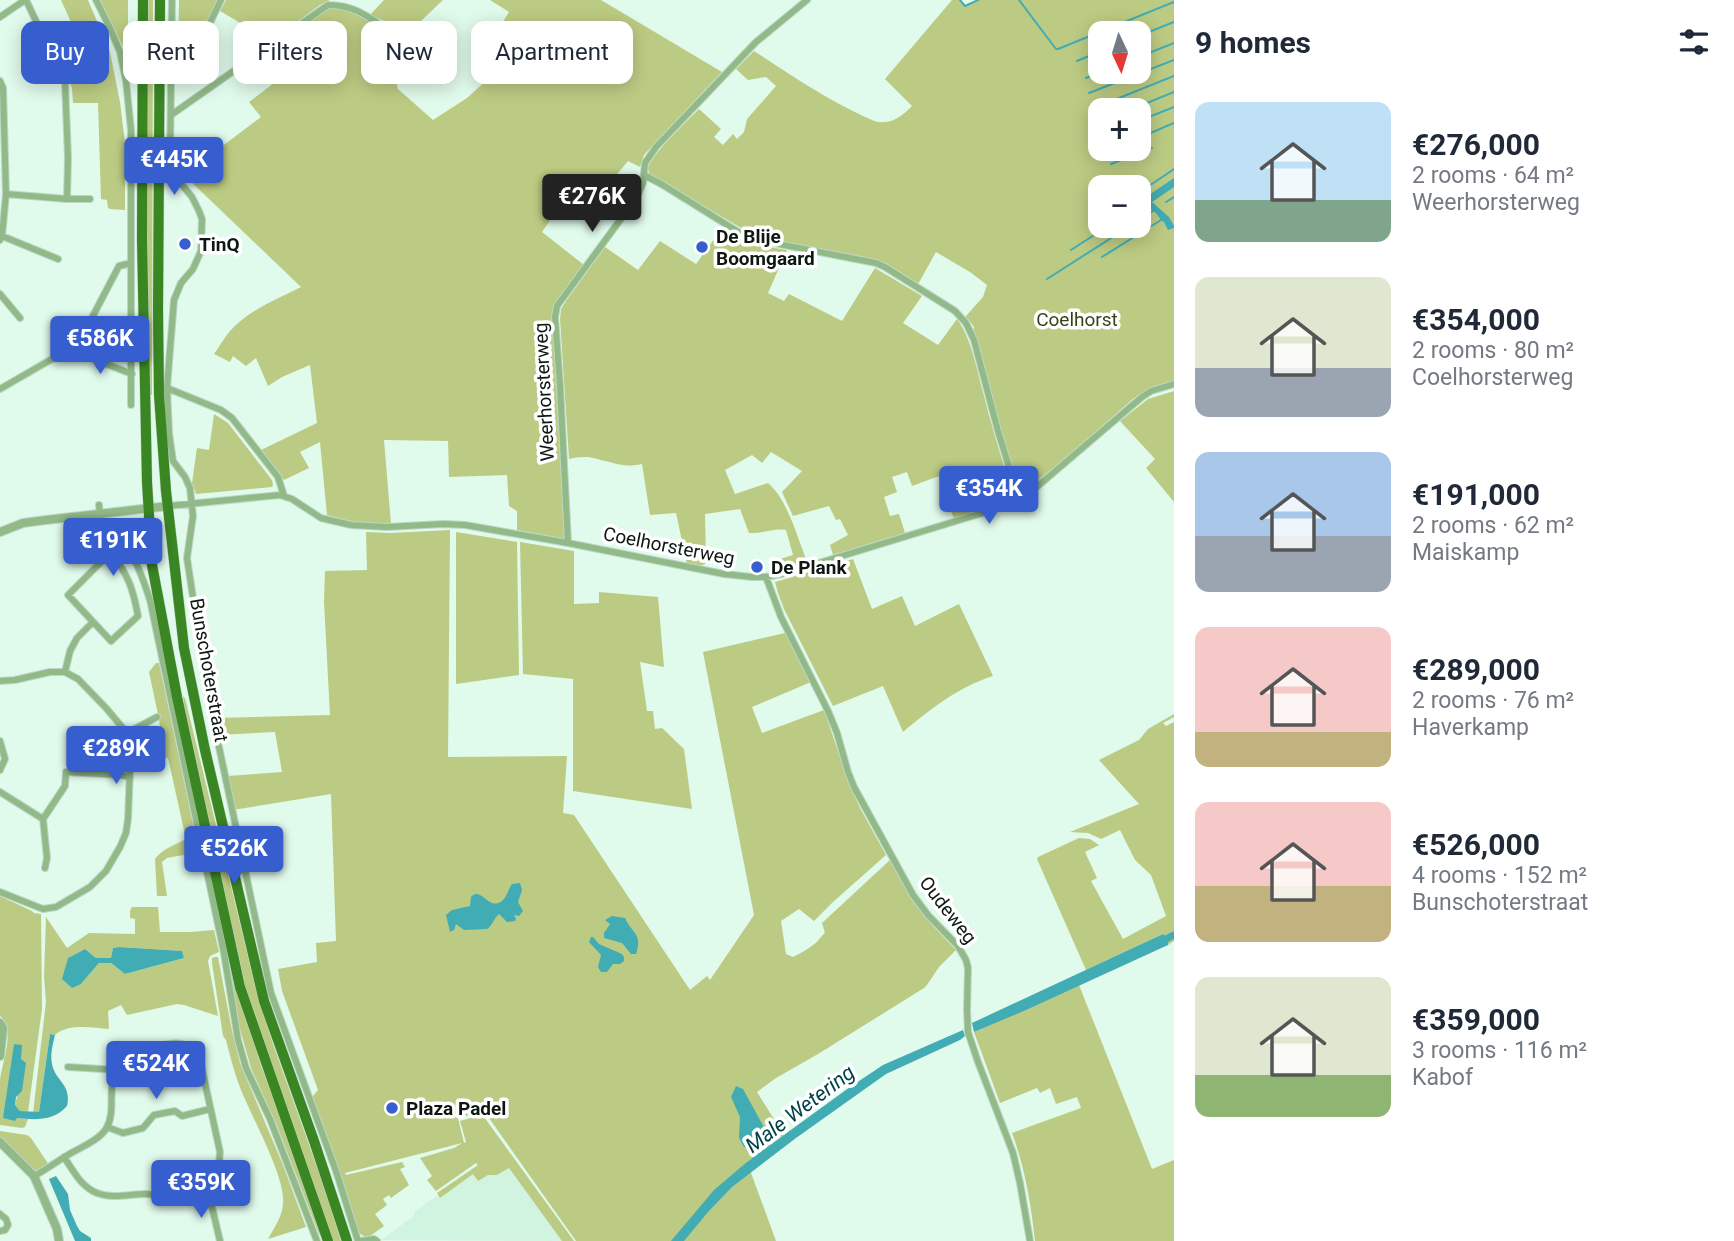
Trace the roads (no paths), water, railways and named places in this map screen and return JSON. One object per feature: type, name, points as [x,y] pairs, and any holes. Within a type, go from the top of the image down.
[{"type":"main road","name":"Bunschoterstraat","points":[[143,0],[142,240],[148,509],[152,565],[240,987],[328,1241]]},
{"type":"main road","name":"Bunschoterstraat","points":[[160,0],[158,352],[168,506],[187,661],[205,750],[264,1001],[347,1241]]},
{"type":"street","points":[[0,17],[25,0],[65,82],[67,199]]},
{"type":"street","points":[[96,0],[117,45],[126,82],[131,130],[131,405]]},
{"type":"street","name":"Bunschoterstraat","points":[[172,0],[172,21]]},
{"type":"street","points":[[212,21],[222,0]]},
{"type":"street","name":"Weerhorsterweg","points":[[568,542],[556,310],[562,298],[637,197],[642,187],[644,166],[648,157],[756,42],[807,0]]},
{"type":"street","points":[[171,115],[328,5],[345,5],[375,21]]},
{"type":"street","points":[[0,81],[3,88],[6,194],[1,238],[58,259]]},
{"type":"street","name":"Bunschoterstraat","points":[[171,84],[170,161],[174,175],[200,211],[202,230],[198,260],[181,283],[174,300],[167,388],[169,433],[173,461],[190,488],[192,525],[187,558],[207,690],[271,993],[360,1241],[377,1241]]},
{"type":"street","points":[[644,175],[748,238],[876,263],[955,311],[966,323],[974,340],[1019,499]]},
{"type":"street","points":[[6,194],[90,199]]},
{"type":"street","points":[[73,354],[119,266],[131,263]]},
{"type":"street","points":[[0,293],[20,318]]},
{"type":"street","points":[[0,389],[52,359],[73,354],[132,374]]},
{"type":"street","name":"Coelhorsterweg","points":[[284,496],[321,518],[351,525],[387,527],[457,524],[568,542],[724,574],[766,577],[989,511],[1019,499],[1038,486],[1135,401],[1151,391],[1174,384]]},
{"type":"street","points":[[0,541],[0,533],[23,523],[100,509],[148,509],[284,496],[278,477],[232,418],[221,410],[167,388]]},
{"type":"street","points":[[100,509],[100,525],[127,546],[140,570],[150,600],[224,953],[238,1040],[246,1068],[270,1119],[317,1241]]},
{"type":"street","points":[[111,552],[127,573],[138,616],[111,641],[93,622],[68,595],[111,552]]},
{"type":"street","name":"Oudeweg","points":[[766,577],[781,617],[831,718],[854,787],[913,895],[958,946],[966,960],[968,1032],[1013,1153],[1030,1241]]},
{"type":"street","points":[[65,672],[70,651],[77,638],[93,622]]},
{"type":"street","points":[[0,681],[65,672],[78,679],[127,733],[131,746],[126,833],[106,871],[90,887],[56,907],[43,909],[0,892]]},
{"type":"street","points":[[127,733],[158,718]]},
{"type":"street","points":[[0,741],[5,760],[0,770]]},
{"type":"street","points":[[45,868],[47,858],[43,819],[65,786],[65,772],[130,777]]},
{"type":"street","points":[[0,792],[43,819]]},
{"type":"street","points":[[0,1023],[3,1028],[0,1056]]},
{"type":"street","points":[[34,1176],[64,1157],[100,1136],[107,1127],[112,1111],[111,1087],[118,1070],[131,1059],[160,1046],[177,1044],[187,1045],[197,1053],[219,1152],[219,1166],[214,1177],[202,1190],[191,1198],[178,1200],[150,1194],[112,1196],[96,1193],[83,1184],[64,1157]]},
{"type":"street","points":[[68,1067],[118,1070]]},
{"type":"street","points":[[107,1127],[123,1133],[144,1128],[154,1115],[175,1111],[182,1116],[210,1109]]},
{"type":"street","points":[[0,1142],[34,1176],[60,1241]]},
{"type":"street","points":[[202,1190],[212,1207],[220,1241]]},
{"type":"street","points":[[0,1214],[8,1225],[5,1230],[0,1231]]},
{"type":"water","points":[[1174,178],[1174,187],[1152,202],[1169,217],[1174,228],[1168,230],[1151,209],[1151,194]]},
{"type":"water","points":[[520,883],[522,890],[518,902],[523,911],[519,916],[514,915],[515,921],[507,922],[499,914],[487,929],[464,930],[456,924],[450,932],[446,915],[452,910],[470,906],[473,895],[479,894],[491,903],[499,903],[512,884]]},
{"type":"water","points":[[612,916],[625,918],[636,934],[636,954],[631,954],[622,943],[604,938],[610,924],[605,920]]},
{"type":"water","points":[[1163,934],[1168,938],[1168,945],[974,1032],[972,1023]]},
{"type":"water","points":[[591,937],[599,944],[622,954],[624,961],[613,964],[607,972],[601,972],[598,967],[601,955],[589,942]]},
{"type":"water","points":[[113,948],[182,951],[184,958],[125,974],[111,963],[99,963],[81,984],[72,988],[62,979],[68,958],[85,949],[96,958],[111,958]]},
{"type":"water","points":[[963,1030],[965,1036],[960,1040],[886,1074],[796,1138],[732,1187],[684,1241],[671,1241],[714,1190],[747,1162],[850,1087],[883,1065]]},
{"type":"water","points":[[50,1034],[55,1035],[52,1064],[67,1093],[67,1106],[62,1111],[44,1118],[17,1118],[15,1121],[3,1118],[14,1044],[22,1045],[21,1059],[26,1063],[22,1091],[16,1097],[15,1105],[20,1111],[39,1112]]},
{"type":"water","points":[[736,1086],[743,1089],[766,1131],[747,1148],[739,1138],[740,1117],[731,1097]]},
{"type":"water","points":[[56,1176],[68,1194],[70,1210],[77,1226],[91,1241],[75,1241],[49,1179]]},
{"type":"waterway","points":[[960,0],[965,6],[978,0]]},
{"type":"waterway","points":[[1019,0],[1056,49],[1174,2]]},
{"type":"waterway","points":[[1152,31],[1174,22]]},
{"type":"waterway","points":[[1152,52],[1174,43]]},
{"type":"waterway","points":[[1077,61],[1088,56]]},
{"type":"waterway","points":[[1089,93],[1174,60]]},
{"type":"waterway","points":[[1119,98],[1174,76]]},
{"type":"waterway","points":[[1151,101],[1174,92]]},
{"type":"waterway","points":[[1151,116],[1174,107]]},
{"type":"waterway","points":[[1151,133],[1174,123]]},
{"type":"waterway","points":[[1111,164],[1152,148]]},
{"type":"waterway","points":[[1151,185],[1174,169]]},
{"type":"waterway","points":[[1166,202],[1174,197]]},
{"type":"waterway","points":[[1102,257],[1161,220]]},
{"type":"waterway","points":[[1071,250],[1090,238]]},
{"type":"waterway","points":[[1047,279],[1111,238]]},
{"type":"waterway","name":"Male Wetering","points":[[1160,942],[1174,935]]},
{"type":"place","name":"TinQ","points":[[185,244]]},
{"type":"place","name":"De Blije Boomgaard","points":[[702,247]]},
{"type":"place","name":"De Plank","points":[[757,567]]},
{"type":"place","name":"Plaza Padel","points":[[392,1108]]},
{"type":"park label","name":"Coelhorst","points":[[1077,319]]}]
